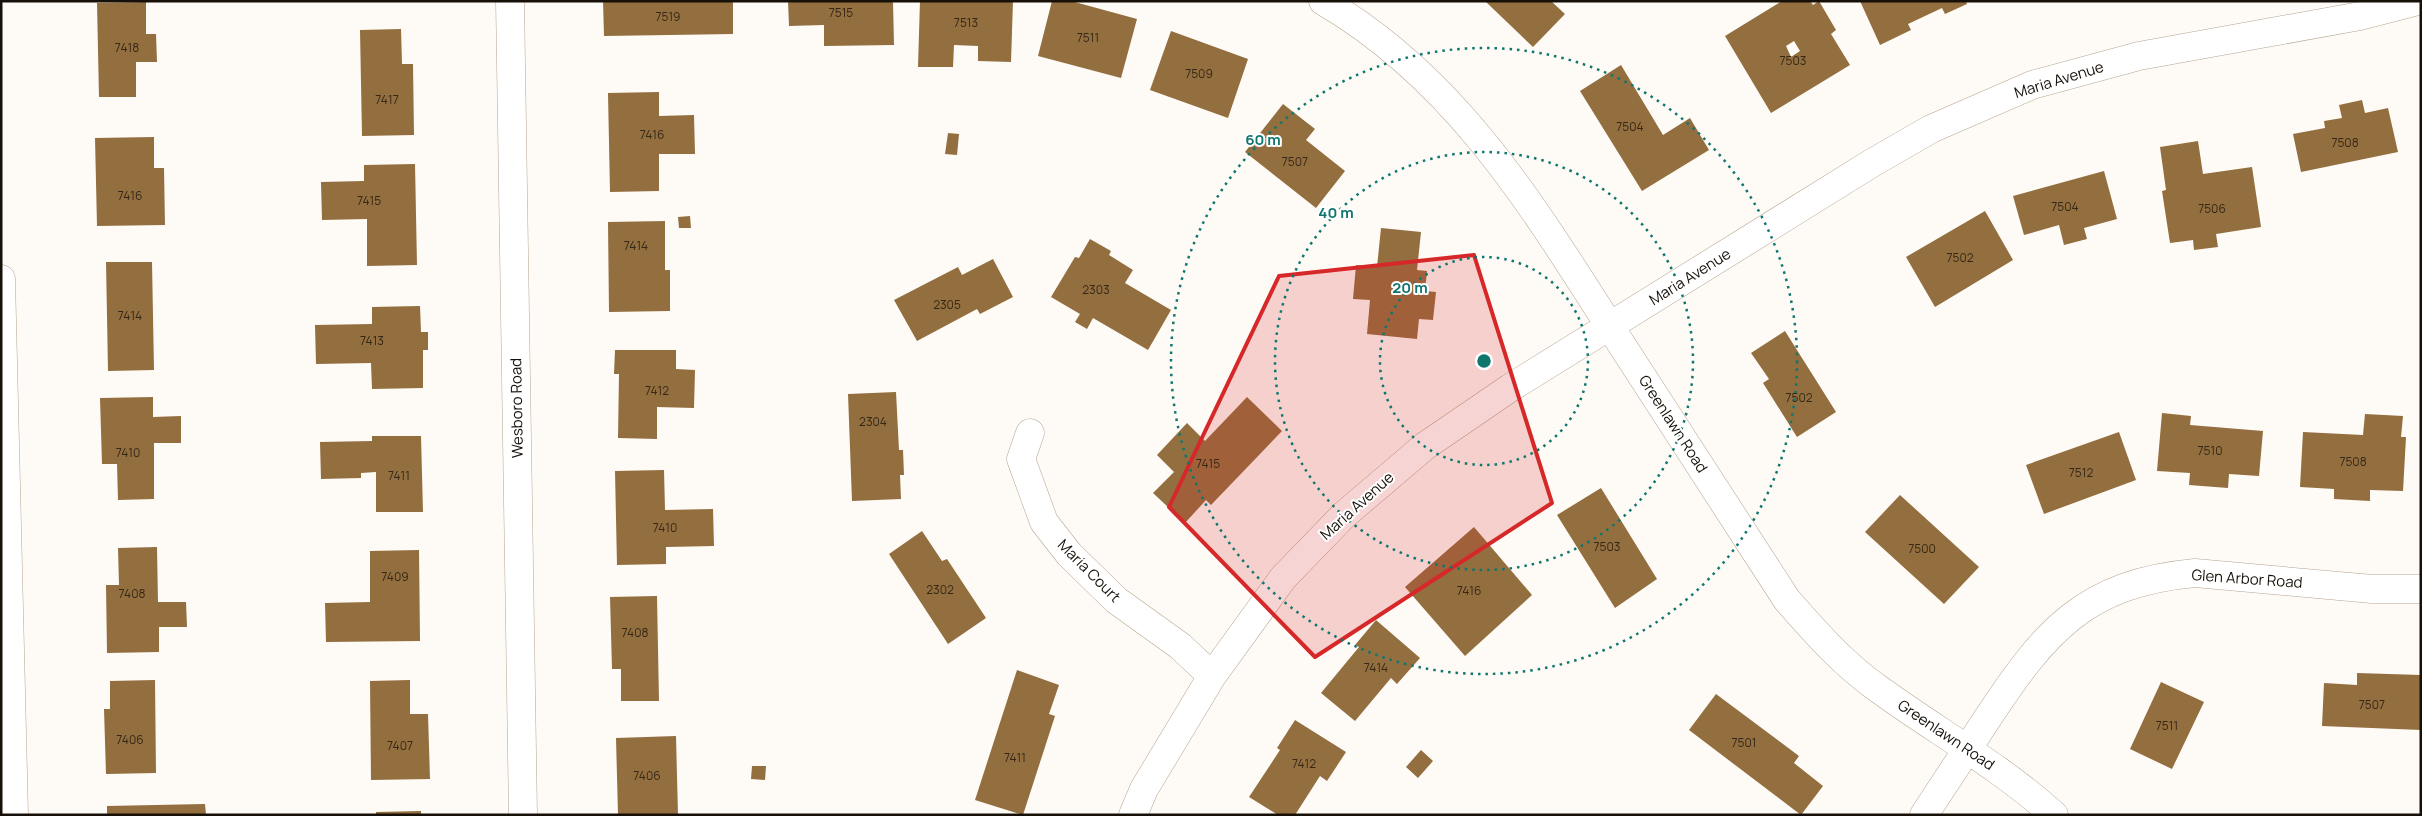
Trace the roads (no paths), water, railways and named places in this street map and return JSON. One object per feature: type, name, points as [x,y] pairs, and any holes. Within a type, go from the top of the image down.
[{"type":"street","name":"Wesboro Road","points":[[510,1],[523,815]]},
{"type":"street","name":"Greenlawn Road","points":[[1323,1],[1344,13],[1414,68],[1468,122],[1528,198],[1787,600],[1833,652],[1879,690],[1968,749],[2054,815]]},
{"type":"street","name":"Maria Avenue","points":[[1133,815],[1144,789],[1212,676],[1283,578],[1344,514],[1424,446],[1510,388],[1872,163],[1931,129],[2032,85],[2139,56],[2360,16],[2418,1]]},
{"type":"street","points":[[1,278],[7,749],[14,815]]},
{"type":"street","name":"Maria Court","points":[[1030,433],[1021,459],[1044,522],[1069,554],[1116,600],[1180,646],[1212,676]]},
{"type":"street","name":"Glen Arbor Road","points":[[1924,815],[2036,649],[2080,610],[2121,588],[2166,576],[2195,573],[2372,589],[2421,589]]}]
